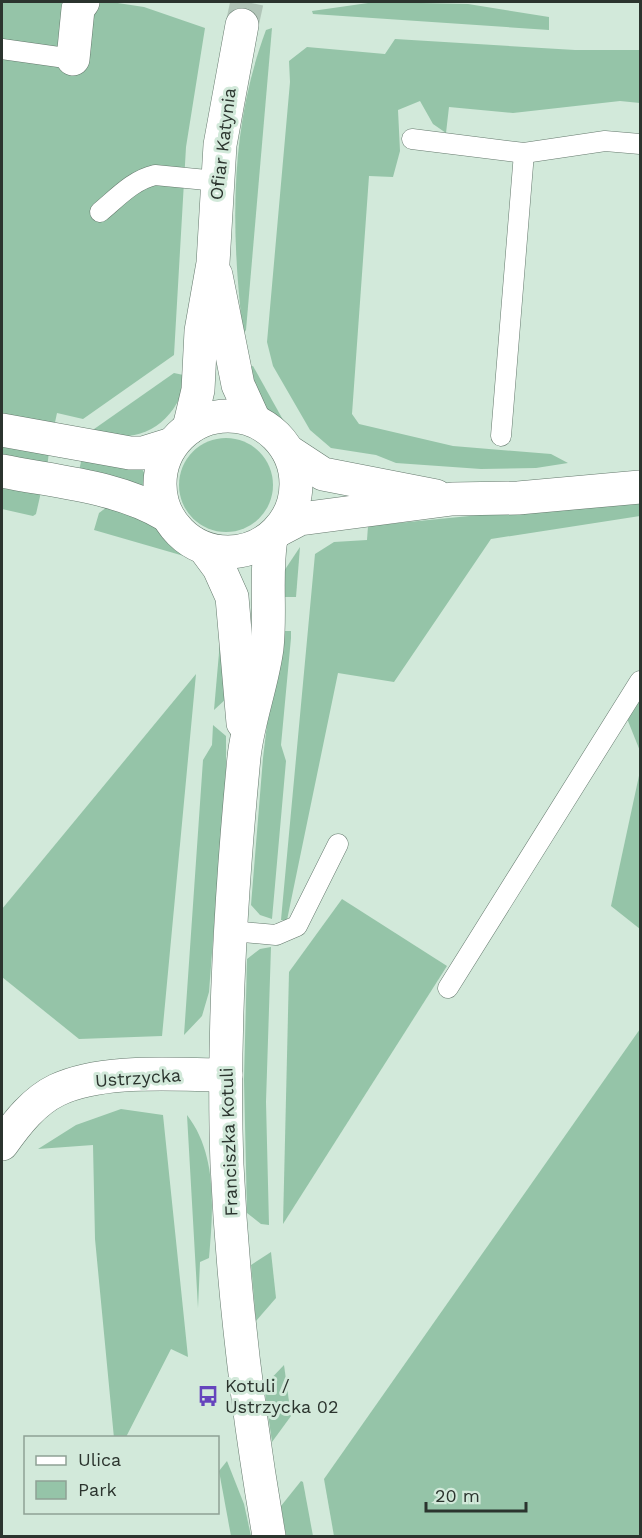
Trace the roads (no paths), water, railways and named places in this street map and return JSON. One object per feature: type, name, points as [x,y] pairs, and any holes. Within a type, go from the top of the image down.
[{"type":"street","points":[[73,59],[79,4]]},
{"type":"street","name":"Ofiar Katynia","points":[[181,436],[198,390],[201,331],[213,263],[220,145],[242,25]]},
{"type":"street","name":"Ofiar Katynia","points":[[213,263],[238,385],[254,420]]},
{"type":"street","points":[[2,430],[130,453],[143,453],[219,416],[254,420],[279,438],[288,451],[295,471],[296,493],[290,514],[275,534]]},
{"type":"street","points":[[166,516],[159,482],[165,456],[181,436]]},
{"type":"street","points":[[288,451],[323,474],[452,499]]},
{"type":"street","points":[[2,471],[118,494],[145,503],[166,516],[187,540],[205,549],[223,553],[242,552],[300,519],[452,499],[518,498],[640,487]]},
{"type":"street","name":"Franciszka Kotuli","points":[[246,745],[262,681],[267,645],[268,560],[275,534]]},
{"type":"street","name":"Franciszka Kotuli","points":[[205,549],[219,568],[233,603],[246,745],[232,931],[226,1075],[227,1163],[238,1315],[269,1536]]},
{"type":"street","name":"Ustrzycka","points":[[2,1144],[39,1101],[58,1089],[83,1082],[134,1075],[226,1075]]},
{"type":"lane","points":[[2,49],[73,59]]},
{"type":"lane","points":[[412,139],[524,153],[605,141],[640,144]]},
{"type":"lane","points":[[501,436],[524,153]]},
{"type":"lane","points":[[100,212],[146,177],[155,175],[217,181]]},
{"type":"lane","points":[[448,987],[640,681]]},
{"type":"lane","points":[[232,931],[276,935],[297,926],[338,844]]},
{"type":"tunnel","points":[[242,25],[247,2]]},
{"type":"place","name":"Kotuli / Ustrzycka 02","points":[[208,1396]]}]
